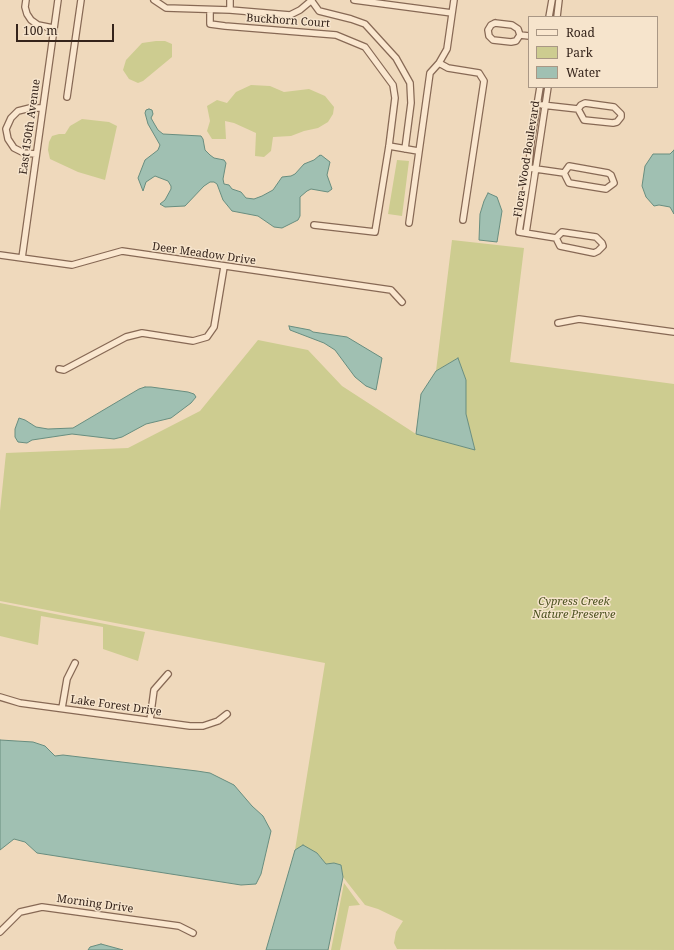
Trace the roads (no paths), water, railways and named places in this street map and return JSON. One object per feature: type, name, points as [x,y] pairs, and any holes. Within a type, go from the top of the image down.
[{"type":"street","points":[[26,0],[25,6],[27,14],[31,20],[38,25],[53,28]]},
{"type":"street","name":"East 150th Avenue","points":[[22,258],[58,0]]},
{"type":"street","points":[[67,97],[81,0]]},
{"type":"street","points":[[154,0],[166,8],[230,10],[290,15],[300,10],[312,0],[319,12],[352,19],[365,24],[396,58],[410,84],[411,103],[405,149]]},
{"type":"street","points":[[230,0],[230,10]]},
{"type":"street","points":[[354,0],[452,13]]},
{"type":"street","points":[[409,223],[430,73],[439,63],[447,49],[454,0]]},
{"type":"street","points":[[549,16],[552,0]]},
{"type":"street","points":[[557,16],[559,0]]},
{"type":"street","name":"Buckhorn Court","points":[[210,10],[210,24],[336,35],[365,47],[393,85],[395,98],[375,232],[314,225]]},
{"type":"street","points":[[495,23],[512,25],[518,29],[520,35],[516,41],[510,42],[493,40],[488,30],[491,25],[495,23]]},
{"type":"street","points":[[520,35],[528,36]]},
{"type":"street","points":[[439,63],[448,68],[479,73],[484,81],[463,220]]},
{"type":"street","name":"Flora Wood Boulevard","points":[[540,88],[531,142],[532,169],[526,233],[519,232],[532,169],[545,105],[548,88]]},
{"type":"street","points":[[585,103],[614,107],[621,114],[621,117],[617,122],[613,123],[584,120],[578,109],[585,103]]},
{"type":"street","points":[[538,104],[578,109]]},
{"type":"street","points":[[36,154],[24,153],[14,148],[8,139],[6,130],[10,118],[18,110],[43,108]]},
{"type":"street","points":[[389,146],[418,151]]},
{"type":"street","points":[[570,166],[608,173],[611,175],[614,182],[606,189],[568,183],[564,173],[570,166]]},
{"type":"street","points":[[532,169],[564,173]]},
{"type":"street","points":[[562,232],[596,237],[603,246],[594,253],[560,246],[556,238],[562,232]]},
{"type":"street","points":[[526,233],[556,238]]},
{"type":"street","name":"Deer Meadow Drive","points":[[0,255],[72,265],[122,251],[391,290],[402,302]]},
{"type":"street","points":[[59,369],[64,370],[126,337],[142,333],[193,341],[207,337],[214,327],[224,267]]},
{"type":"street","points":[[558,322],[579,319],[674,332]]},
{"type":"street","points":[[62,708],[67,680],[75,663]]},
{"type":"street","points":[[150,720],[154,690],[168,674]]},
{"type":"street","name":"Lake Forest Drive","points":[[0,697],[20,703],[190,726],[203,726],[218,721],[227,714]]},
{"type":"street","name":"Morning Drive","points":[[0,932],[20,912],[42,907],[179,926],[193,933]]},
{"type":"water","points":[[146,110],[152,110],[153,114],[151,118],[158,130],[163,134],[201,136],[205,150],[214,158],[224,160],[226,163],[223,179],[224,184],[229,185],[232,189],[241,192],[246,198],[254,199],[273,190],[282,177],[295,174],[304,164],[314,160],[320,155],[319,156],[321,155],[330,162],[327,175],[332,189],[328,192],[311,189],[307,191],[300,197],[300,216],[298,220],[282,228],[274,227],[258,216],[232,211],[223,200],[217,184],[214,182],[210,182],[204,186],[185,206],[165,207],[160,204],[165,200],[171,189],[168,181],[155,176],[146,182],[143,191],[138,178],[145,160],[158,150],[160,145],[148,124],[145,113]]},
{"type":"water","points":[[674,150],[674,214],[670,207],[659,205],[654,206],[646,197],[642,186],[645,166],[653,154],[670,154]]},
{"type":"water","points":[[488,193],[497,197],[502,211],[497,242],[479,240],[480,214]]},
{"type":"water","points":[[289,326],[310,330],[313,332],[347,337],[382,358],[376,390],[366,386],[355,377],[335,350],[324,343],[290,330]]},
{"type":"water","points":[[458,358],[466,380],[466,414],[475,450],[416,434],[421,394],[436,371]]},
{"type":"water","points":[[145,387],[188,392],[194,394],[196,397],[191,403],[171,418],[146,424],[122,437],[114,439],[72,434],[32,440],[27,443],[18,442],[15,437],[15,429],[19,418],[36,427],[48,429],[73,428],[139,389]]},
{"type":"water","points":[[0,740],[33,742],[45,746],[55,756],[63,755],[210,773],[234,785],[252,806],[263,816],[271,831],[261,874],[256,884],[241,885],[37,853],[25,842],[14,839],[0,850]]},
{"type":"water","points":[[303,845],[317,853],[326,864],[334,863],[341,865],[343,877],[328,950],[266,950],[295,850]]},
{"type":"water","points":[[101,944],[123,950],[88,950],[90,947]]},
{"type":"park label","name":"Cypress Creek Nature Preserve","points":[[574,608]]}]
